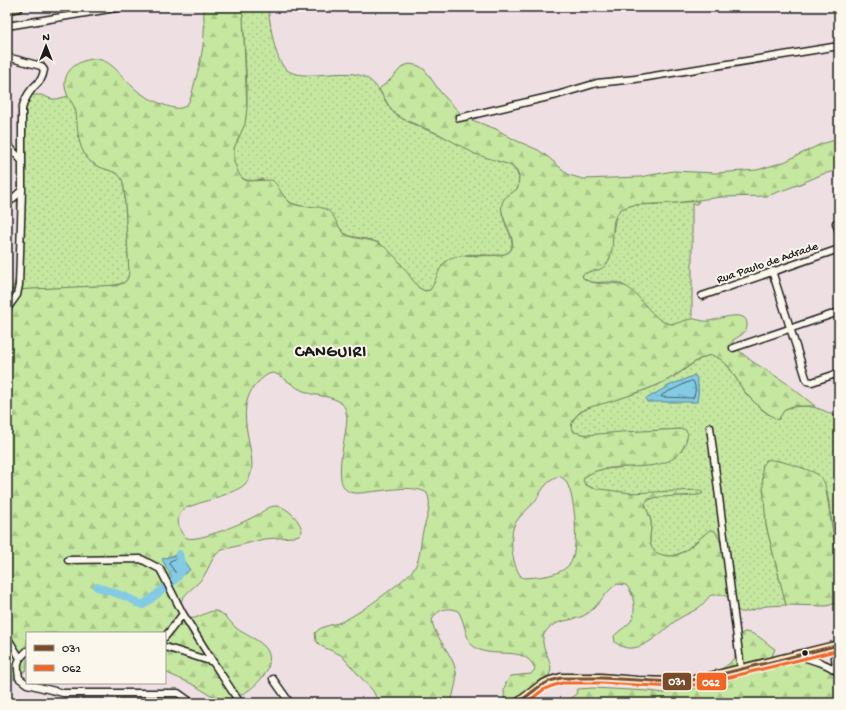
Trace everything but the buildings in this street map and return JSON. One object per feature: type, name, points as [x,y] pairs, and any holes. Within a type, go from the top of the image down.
[{"type":"highway","points":[[7,9],[18,7]]},
{"type":"main road","points":[[518,703],[540,686],[561,678],[601,678],[673,682],[701,679],[839,645]]},
{"type":"street","points":[[7,26],[122,7]]},
{"type":"street","points":[[459,118],[597,83],[635,79],[839,46]]},
{"type":"street","points":[[7,57],[42,66],[44,70],[42,80],[33,88],[25,99],[22,109],[22,190],[19,285],[17,295],[7,308]]},
{"type":"street","points":[[7,144],[22,161]]},
{"type":"street","points":[[7,204],[22,190]]},
{"type":"street","points":[[836,223],[839,232]]},
{"type":"street","name":"Rua Paulo de Adrade","points":[[702,296],[772,271],[839,250]]},
{"type":"street","points":[[772,271],[807,381],[812,382],[839,373]]},
{"type":"street","points":[[733,348],[839,312]]},
{"type":"street","points":[[710,426],[742,669]]},
{"type":"street","points":[[68,560],[141,559],[160,569],[183,614],[240,703]]},
{"type":"street","points":[[166,636],[183,614]]},
{"type":"street","points":[[7,637],[20,658]]},
{"type":"street","points":[[837,672],[835,657],[839,645]]},
{"type":"street","points":[[166,647],[213,662]]},
{"type":"street","points":[[26,652],[20,658],[18,664],[19,678],[26,683]]},
{"type":"street","points":[[796,655],[823,664],[837,672]]},
{"type":"street","points":[[273,679],[290,703]]},
{"type":"street","points":[[27,684],[63,693],[178,693],[192,703]]},
{"type":"green space","points":[[204,7],[241,7],[243,16],[247,108],[245,124],[234,148],[234,162],[243,179],[247,181],[272,180],[285,198],[291,203],[300,206],[319,207],[327,210],[345,234],[374,241],[390,251],[419,288],[425,291],[430,290],[442,265],[449,259],[463,256],[501,255],[511,250],[513,245],[512,239],[504,218],[502,205],[504,199],[518,188],[519,177],[517,171],[510,165],[475,154],[439,134],[403,119],[392,111],[379,89],[403,66],[410,64],[419,66],[425,70],[441,93],[464,117],[496,129],[515,140],[538,150],[569,175],[583,179],[640,177],[673,171],[716,173],[757,170],[784,162],[821,144],[839,139],[839,170],[823,174],[767,196],[721,197],[675,203],[633,205],[621,209],[614,220],[611,256],[603,268],[582,275],[583,278],[588,281],[616,284],[627,287],[633,291],[654,315],[666,323],[673,324],[689,319],[709,321],[732,316],[743,317],[746,320],[746,331],[733,340],[733,346],[753,362],[785,382],[815,406],[793,406],[785,409],[778,420],[760,408],[749,396],[741,387],[725,362],[714,356],[710,356],[699,359],[678,374],[655,386],[583,410],[575,417],[573,421],[571,427],[574,432],[587,435],[684,429],[688,433],[682,449],[672,459],[658,464],[610,468],[596,471],[584,478],[583,481],[586,485],[592,488],[630,493],[700,490],[703,493],[699,495],[648,499],[645,504],[651,522],[650,543],[653,549],[659,554],[670,556],[676,555],[683,552],[710,530],[715,531],[724,555],[729,597],[723,595],[711,595],[699,607],[676,620],[654,638],[639,647],[631,648],[623,647],[615,642],[614,636],[631,621],[634,612],[633,597],[629,588],[626,585],[617,584],[588,613],[579,618],[563,621],[549,627],[543,637],[543,642],[550,664],[551,670],[549,675],[543,682],[533,689],[509,703],[505,700],[504,696],[504,690],[507,682],[511,676],[531,674],[535,669],[530,661],[523,656],[515,654],[479,650],[470,642],[458,611],[450,609],[442,610],[436,614],[432,621],[456,672],[452,703],[379,703],[373,691],[341,655],[321,646],[316,641],[315,633],[321,628],[341,622],[361,611],[383,596],[410,573],[417,563],[429,507],[429,498],[427,493],[421,490],[407,488],[359,493],[352,493],[348,491],[341,482],[340,472],[347,418],[346,410],[342,404],[334,399],[310,394],[272,373],[259,381],[250,393],[246,407],[246,421],[252,462],[251,473],[246,483],[234,491],[184,509],[178,519],[179,528],[183,535],[187,538],[193,538],[222,531],[273,506],[285,509],[297,519],[302,532],[299,535],[293,537],[264,539],[219,552],[203,578],[185,595],[180,604],[181,610],[188,618],[197,617],[211,611],[221,613],[236,628],[264,646],[269,654],[269,663],[266,672],[260,681],[242,694],[233,698],[225,699],[212,695],[167,673],[166,632],[26,632],[26,670],[16,679],[7,679],[7,300],[12,290],[118,285],[126,281],[129,272],[123,181],[119,175],[92,163],[84,154],[80,143],[75,110],[65,88],[66,77],[72,68],[81,62],[95,59],[102,60],[113,67],[133,87],[145,96],[169,107],[181,108],[189,102],[191,97],[203,47]],"holes":[[[559,476],[564,479],[568,486],[574,509],[575,549],[572,559],[569,565],[559,572],[547,576],[523,578],[516,568],[512,553],[512,531],[514,526],[536,500],[547,484]]]},
{"type":"green space","points":[[241,7],[268,7],[271,31],[276,50],[279,58],[287,70],[303,75],[344,73],[362,76],[374,84],[398,116],[483,155],[510,165],[519,178],[518,188],[502,203],[503,216],[512,243],[511,250],[506,254],[499,255],[472,254],[462,256],[441,269],[435,284],[430,290],[425,291],[419,288],[379,243],[350,236],[344,233],[336,223],[305,207],[291,203],[262,179],[246,180],[240,176],[235,168],[233,156],[235,146],[244,126],[247,109],[247,81],[243,16]]},
{"type":"green space","points":[[31,95],[41,95],[52,99],[68,96],[77,115],[80,142],[85,154],[93,163],[119,175],[122,178],[124,187],[129,272],[128,278],[124,283],[109,286],[12,290],[17,276],[19,258],[17,196],[21,147],[21,113]]},
{"type":"green space","points":[[699,201],[697,204],[692,204],[692,319],[675,324],[665,323],[654,316],[633,292],[619,283],[591,282],[583,278],[582,275],[586,272],[599,269],[613,232],[616,216],[620,209],[633,205]]},
{"type":"green space","points":[[710,355],[726,364],[745,393],[769,415],[779,419],[784,409],[807,406],[825,411],[839,418],[839,569],[827,491],[815,473],[776,460],[763,464],[766,525],[786,605],[766,606],[745,612],[741,612],[736,609],[722,545],[705,534],[691,546],[674,555],[662,555],[654,551],[650,543],[651,521],[645,504],[653,498],[689,496],[600,490],[586,485],[583,481],[589,474],[600,470],[631,466],[678,452],[686,440],[680,429],[587,435],[574,432],[571,427],[579,414],[595,405],[658,385],[700,359]]},
{"type":"green space","points":[[766,460],[784,462],[806,469],[822,478],[825,484],[839,569],[839,602],[827,606],[786,605],[766,525],[762,471],[763,464]]},
{"type":"green space","points":[[744,632],[749,632],[757,636],[775,649],[772,656],[773,660],[707,676],[729,664],[734,658],[739,637]]},
{"type":"green space","points":[[805,661],[821,665],[839,678],[839,703],[564,703],[576,694],[578,689],[593,688],[664,693],[713,685],[784,664]]},
{"type":"green space","points":[[162,696],[176,703],[150,703],[154,697]]},
{"type":"water","points":[[695,375],[698,388],[697,402],[647,402],[646,399],[668,386]]},
{"type":"water","points":[[179,554],[190,570],[174,581],[162,559]]},
{"type":"waterway","points":[[171,583],[178,576],[182,567],[179,554]]},
{"type":"waterway","points":[[97,587],[124,596],[143,605],[166,587]]},
{"type":"transit line","name":"O31","points":[[518,703],[540,686],[561,678],[601,678],[673,682],[701,679],[839,645]]},
{"type":"transit line","name":"O62","points":[[526,703],[543,690],[562,683],[601,683],[673,687],[702,684],[839,650]]},
{"type":"district","name":"CANGUIRI","points":[[331,350]]}]
